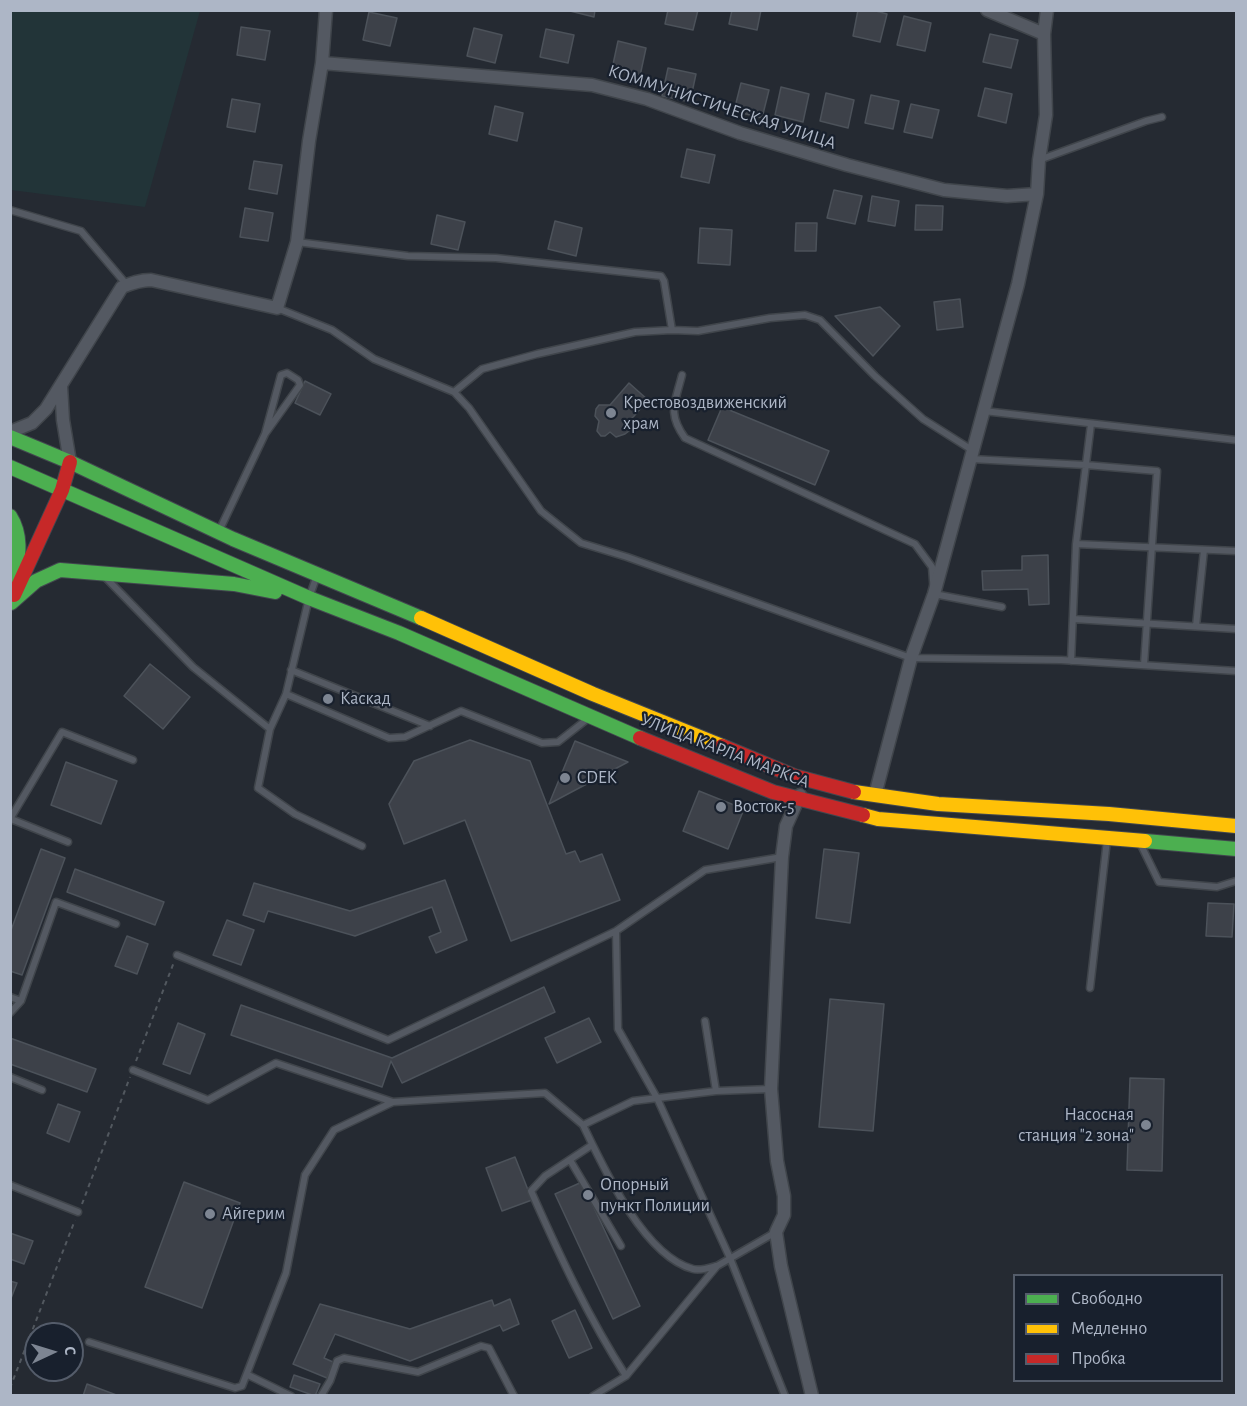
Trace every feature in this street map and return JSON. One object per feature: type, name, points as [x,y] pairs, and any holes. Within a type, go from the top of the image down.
[{"type":"main road","points":[[10,437],[70,462],[62,490],[10,603]]},
{"type":"main road","name":"УЛИЦА КАРЛА МАРКСА","points":[[70,462],[233,539],[408,612],[593,694],[804,779],[875,795],[938,804],[1109,814],[1236,826]]},
{"type":"main road","points":[[10,467],[309,598]]},
{"type":"main road","points":[[10,516],[14,520],[20,553],[10,603]]},
{"type":"main road","points":[[10,603],[36,581],[60,570],[234,584],[309,598]]},
{"type":"main road","name":"УЛИЦА КАРЛА МАРКСА","points":[[309,598],[399,633],[589,717],[773,792],[799,800],[878,819],[1236,849]]},
{"type":"street","points":[[10,432],[32,423],[46,409],[122,287],[140,280],[151,280],[277,308],[297,242],[309,141],[322,63],[326,10]]},
{"type":"street","points":[[987,10],[1044,34]]},
{"type":"street","points":[[875,795],[911,658],[934,594],[1018,284],[1037,194],[1039,160],[1046,115],[1044,34],[1047,10]]},
{"type":"street","name":"КОММУНИСТИЧЕСКАЯ УЛИЦА","points":[[322,63],[592,85],[647,99],[761,140],[944,190],[1007,196],[1037,194]]},
{"type":"street","points":[[61,386],[63,420],[70,462]]},
{"type":"street","points":[[804,779],[799,800],[786,826],[782,857],[771,1089],[777,1161],[784,1205],[784,1215],[776,1232],[781,1266],[812,1395]]},
{"type":"lane","points":[[1039,160],[1136,124],[1162,117]]},
{"type":"lane","points":[[10,210],[81,231],[127,285]]},
{"type":"lane","points":[[297,242],[408,256],[496,258],[661,276],[664,281],[672,330]]},
{"type":"lane","points":[[277,308],[332,330],[374,359],[454,392],[469,408],[541,511],[581,543],[627,557],[911,658],[1071,661],[1236,671]]},
{"type":"lane","points":[[454,392],[482,369],[624,335],[672,330],[698,331],[770,318],[805,315],[820,320],[875,376],[923,419],[972,455],[1157,471],[1143,665]]},
{"type":"lane","points":[[219,531],[265,434],[300,385],[298,380],[287,373],[281,375],[265,434]]},
{"type":"lane","points":[[682,375],[673,410],[675,424],[685,438],[915,544],[932,567],[934,594],[1002,607]]},
{"type":"lane","points":[[984,411],[1236,440]]},
{"type":"lane","points":[[1071,661],[1076,544],[1091,424]]},
{"type":"lane","points":[[1076,544],[1236,551]]},
{"type":"lane","points":[[1196,627],[1204,550]]},
{"type":"lane","points":[[101,573],[193,667],[270,729]]},
{"type":"lane","points":[[318,574],[309,598],[286,694],[270,729],[258,788],[295,814],[362,846]]},
{"type":"lane","points":[[1073,619],[1236,629]]},
{"type":"lane","points":[[291,670],[430,726]]},
{"type":"lane","points":[[286,694],[389,738],[405,737],[461,711],[542,743],[558,742],[589,717]]},
{"type":"lane","points":[[68,842],[10,819],[62,732],[133,760]]},
{"type":"lane","points":[[1090,988],[1107,839]]},
{"type":"lane","points":[[1140,842],[1159,882],[1217,887],[1236,881]]},
{"type":"lane","points":[[177,955],[388,1040],[616,931],[705,870],[782,857]]},
{"type":"lane","points":[[10,1013],[21,1001],[56,902],[116,924]]},
{"type":"lane","points":[[616,931],[618,1029],[657,1098],[730,1258],[785,1395]]},
{"type":"lane","points":[[10,997],[21,1001]]},
{"type":"lane","points":[[705,1021],[716,1091]]},
{"type":"lane","points":[[133,1070],[208,1100],[276,1063],[393,1102],[545,1093],[583,1125],[630,1214],[670,1260],[695,1270],[717,1266]]},
{"type":"lane","points":[[10,1077],[42,1090]]},
{"type":"lane","points":[[583,1125],[633,1101],[716,1091],[771,1089]]},
{"type":"lane","points":[[89,1342],[235,1388],[242,1386],[286,1273],[306,1174],[334,1130],[393,1102]]},
{"type":"lane","points":[[592,1145],[545,1176],[531,1191],[554,1245],[590,1315],[626,1376]]},
{"type":"lane","points":[[570,1160],[621,1246]]},
{"type":"lane","points":[[10,1185],[78,1212]]},
{"type":"lane","points":[[593,1395],[626,1376],[717,1266],[776,1232]]},
{"type":"lane","points":[[321,1395],[330,1381],[337,1361],[344,1358],[418,1372],[481,1346],[489,1348],[514,1395]]},
{"type":"lane","points":[[248,1375],[291,1395]]},
{"type":"path","points":[[10,1388],[177,955]]},
{"type":"shaded area","points":[[11,10],[200,11],[145,207],[11,190]]},
{"type":"building","points":[[566,10],[595,10],[594,17]]},
{"type":"building","points":[[668,10],[698,10],[693,30],[665,24]]},
{"type":"building","points":[[732,10],[761,10],[757,30],[729,24]]},
{"type":"building","points":[[858,10],[872,10],[887,14],[880,42],[853,36]]},
{"type":"building","points":[[369,12],[397,18],[390,46],[363,40]]},
{"type":"building","points":[[904,16],[931,23],[925,51],[897,45]]},
{"type":"building","points":[[241,27],[270,31],[265,60],[237,55]]},
{"type":"building","points":[[474,28],[502,35],[495,63],[467,56]]},
{"type":"building","points":[[546,29],[574,35],[568,63],[540,57]]},
{"type":"building","points":[[990,34],[1018,40],[1011,68],[983,62]]},
{"type":"building","points":[[618,41],[646,48],[640,76],[612,69]]},
{"type":"building","points":[[668,68],[696,74],[690,102],[662,96]]},
{"type":"building","points":[[741,83],[769,90],[762,118],[734,111]]},
{"type":"building","points":[[781,87],[809,94],[803,122],[775,115]]},
{"type":"building","points":[[985,88],[1012,94],[1006,123],[978,116]]},
{"type":"building","points":[[826,93],[854,100],[848,128],[820,121]]},
{"type":"building","points":[[871,95],[899,101],[893,129],[865,123]]},
{"type":"building","points":[[232,99],[260,104],[255,132],[227,127]]},
{"type":"building","points":[[911,104],[939,110],[932,138],[904,132]]},
{"type":"building","points":[[495,106],[523,113],[517,141],[489,134]]},
{"type":"building","points":[[687,149],[715,155],[709,183],[681,177]]},
{"type":"building","points":[[254,161],[282,165],[277,194],[249,189]]},
{"type":"building","points":[[834,190],[862,196],[855,224],[827,218]]},
{"type":"building","points":[[872,196],[899,201],[895,226],[868,221]]},
{"type":"building","points":[[916,205],[943,206],[942,230],[915,230]]},
{"type":"building","points":[[245,208],[273,213],[268,241],[240,237]]},
{"type":"building","points":[[437,215],[465,222],[458,250],[431,244]]},
{"type":"building","points":[[555,221],[582,228],[576,256],[548,249]]},
{"type":"building","points":[[796,223],[817,223],[816,251],[795,251]]},
{"type":"building","points":[[700,228],[732,230],[730,265],[698,263]]},
{"type":"building","points":[[960,299],[963,327],[937,330],[934,302]]},
{"type":"building","points":[[880,307],[900,326],[873,356],[835,316]]},
{"type":"building","points":[[305,381],[331,394],[320,415],[295,403]]},
{"type":"building","points":[[629,383],[648,400],[628,423],[629,431],[616,437],[610,432],[601,436],[597,431],[599,421],[595,416],[596,409],[599,405],[610,405]]},
{"type":"building","points":[[722,407],[829,451],[815,485],[708,440]]},
{"type":"building","points":[[1048,555],[1049,604],[1029,605],[1028,589],[983,590],[982,571],[1022,570],[1022,556]]},
{"type":"building","points":[[150,664],[190,697],[163,729],[124,696]]},
{"type":"building","points":[[470,740],[530,761],[566,854],[575,851],[580,862],[602,854],[620,900],[511,941],[465,820],[404,844],[389,804],[414,761]]},
{"type":"building","points":[[575,741],[628,762],[549,804]]},
{"type":"building","points":[[66,762],[117,781],[101,824],[51,805]]},
{"type":"building","points":[[699,791],[744,809],[728,849],[683,831]]},
{"type":"building","points":[[41,849],[65,858],[22,975],[10,971],[10,933]]},
{"type":"building","points":[[824,849],[859,853],[850,923],[816,918]]},
{"type":"building","points":[[75,869],[164,902],[155,925],[67,892]]},
{"type":"building","points":[[445,880],[467,940],[436,953],[429,937],[441,932],[432,907],[355,936],[268,911],[264,922],[243,915],[254,883],[350,911]]},
{"type":"building","points":[[1208,903],[1234,904],[1232,937],[1206,936]]},
{"type":"building","points":[[227,920],[254,930],[241,965],[213,955]]},
{"type":"building","points":[[127,936],[148,944],[137,974],[115,966]]},
{"type":"building","points":[[544,987],[555,1012],[402,1083],[391,1061],[382,1087],[231,1035],[241,1005],[392,1058]]},
{"type":"building","points":[[830,999],[884,1004],[873,1131],[819,1127]]},
{"type":"building","points":[[589,1018],[601,1042],[557,1063],[545,1038]]},
{"type":"building","points":[[178,1023],[205,1034],[190,1074],[163,1064]]},
{"type":"building","points":[[10,1038],[96,1069],[87,1092],[10,1064]]},
{"type":"building","name":"Насосная станция \"2 зона\"","points":[[1130,1078],[1164,1079],[1162,1171],[1127,1170]]},
{"type":"building","points":[[58,1104],[80,1112],[69,1142],[47,1133]]},
{"type":"building","points":[[515,1157],[532,1200],[502,1211],[486,1168]]},
{"type":"building","points":[[184,1182],[240,1203],[202,1308],[145,1287]]},
{"type":"building","points":[[582,1182],[640,1306],[613,1319],[555,1194]]},
{"type":"building","points":[[10,1233],[33,1241],[24,1264],[10,1259]]},
{"type":"building","points":[[10,1281],[17,1283],[10,1301]]},
{"type":"building","points":[[510,1299],[519,1324],[503,1331],[500,1325],[410,1361],[335,1334],[324,1358],[333,1362],[327,1378],[293,1364],[320,1304],[410,1329],[492,1300],[494,1306]]},
{"type":"building","points":[[575,1310],[592,1348],[569,1358],[552,1321]]},
{"type":"building","points":[[294,1375],[320,1384],[315,1396],[290,1387]]},
{"type":"building","points":[[87,1384],[119,1396],[83,1396]]},
{"type":"traffic: fast","points":[[10,437],[70,462],[233,539],[421,618]]},
{"type":"traffic: fast","points":[[10,467],[309,598],[399,633],[640,738]]},
{"type":"traffic: fast","points":[[10,516],[18,538],[15,576]]},
{"type":"traffic: fast","points":[[11,603],[36,581],[60,570],[234,584],[275,592]]},
{"type":"traffic: fast","points":[[1145,841],[1236,849]]},
{"type":"traffic: slow","points":[[421,618],[593,694],[722,746]]},
{"type":"traffic: slow","points":[[854,792],[938,804],[1109,814],[1236,826]]},
{"type":"traffic: slow","points":[[863,815],[878,819],[1145,841]]},
{"type":"traffic: jam","points":[[14,595],[62,490],[70,462]]},
{"type":"traffic: jam","points":[[640,738],[773,792],[863,815]]},
{"type":"traffic: jam","points":[[722,746],[794,776],[854,792]]},
{"type":"place","name":"Крестовоздвиженский храм","points":[[611,413]]},
{"type":"place","name":"Каскад","points":[[328,699]]},
{"type":"place","name":"CDEK","points":[[565,778]]},
{"type":"place","name":"Восток-5","points":[[721,807]]},
{"type":"place","name":"Насосная станция \"2 зона\"","points":[[1146,1125]]},
{"type":"place","name":"Опорный пункт Полиции","points":[[588,1195]]},
{"type":"place","name":"Айгерим","points":[[210,1214]]}]
